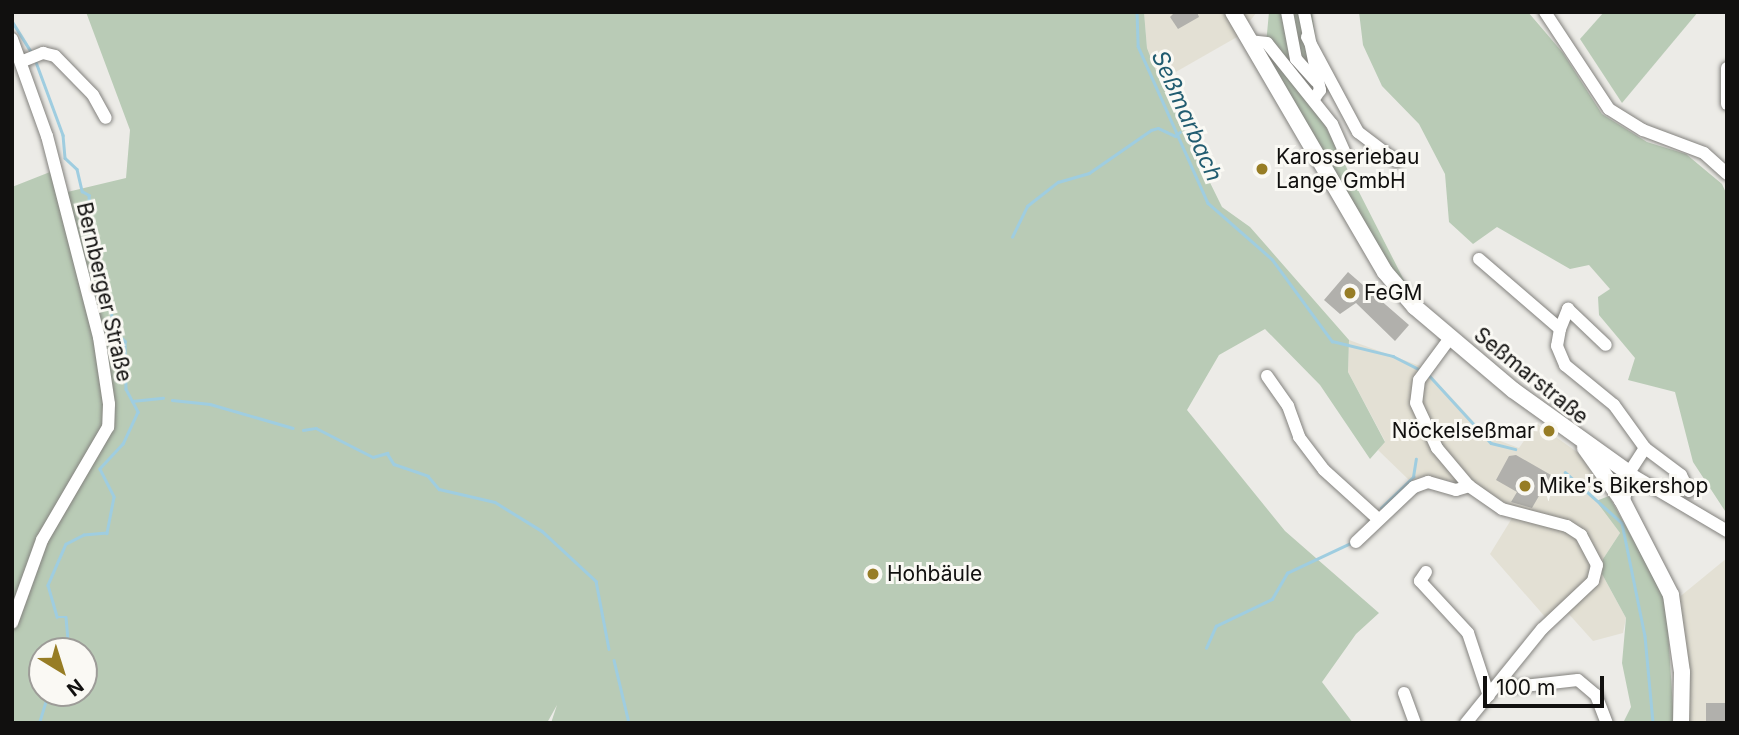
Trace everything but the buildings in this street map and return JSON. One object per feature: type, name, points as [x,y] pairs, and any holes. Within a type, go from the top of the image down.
[{"type":"main road","name":"Seßmarstraße","points":[[1233,12],[1346,211],[1385,272],[1450,338],[1582,443],[1629,473]]},
{"type":"main road","points":[[1582,443],[1622,500],[1671,595],[1682,672],[1681,723]]},
{"type":"main road","points":[[1622,500],[1629,473]]},
{"type":"street","points":[[1287,12],[1296,59],[1317,82]]},
{"type":"street","points":[[1304,12],[1317,82],[1314,99]]},
{"type":"street","points":[[1545,12],[1609,109],[1643,130],[1704,153],[1727,174]]},
{"type":"street","points":[[1307,37],[1358,132],[1396,161]]},
{"type":"street","name":"Bernberger Straße","points":[[12,39],[23,61],[99,337],[109,404],[108,427],[42,540],[12,623]]},
{"type":"street","points":[[1249,41],[1267,43],[1314,99],[1345,153]]},
{"type":"street","points":[[23,61],[43,53],[55,56],[93,95],[106,118]]},
{"type":"street","points":[[1727,68],[1727,104]]},
{"type":"street","points":[[1479,259],[1560,329]]},
{"type":"street","points":[[1606,345],[1568,309],[1557,346],[1565,365],[1614,405],[1641,435],[1645,448],[1681,475],[1689,491]]},
{"type":"street","points":[[1450,338],[1428,364],[1419,380],[1416,402],[1421,420],[1437,448],[1469,486],[1523,518],[1567,526],[1592,550],[1597,565],[1593,581],[1542,629],[1466,723]]},
{"type":"street","points":[[1268,376],[1288,406],[1299,437],[1324,470],[1378,519]]},
{"type":"street","points":[[1629,473],[1645,448]]},
{"type":"street","name":"Seßmarstraße","points":[[1629,473],[1727,531]]},
{"type":"street","points":[[1356,542],[1414,487],[1428,482],[1456,490],[1469,486]]},
{"type":"street","points":[[1426,572],[1420,580],[1468,633],[1489,695]]},
{"type":"street","points":[[1502,680],[1515,687],[1578,680],[1596,695],[1606,723]]},
{"type":"street","points":[[1404,693],[1415,723]]},
{"type":"shaded area","points":[[1144,12],[1257,12],[1237,37],[1160,81],[1147,48]]},
{"type":"shaded area","points":[[1349,340],[1423,367],[1487,436],[1519,448],[1536,423],[1577,452],[1600,480],[1589,492],[1620,533],[1603,559],[1602,574],[1626,618],[1623,633],[1593,641],[1567,612],[1546,618],[1490,554],[1517,510],[1476,485],[1423,476],[1411,482],[1378,450],[1385,441],[1348,372]]},
{"type":"shaded area","points":[[1727,558],[1727,723],[1688,723],[1677,599]]},
{"type":"green space","points":[[86,12],[1144,12],[1147,48],[1160,81],[1222,207],[1250,227],[1349,340],[1348,372],[1385,442],[1370,459],[1320,385],[1265,329],[1219,355],[1187,410],[1285,531],[1379,613],[1356,634],[1322,682],[1353,723],[551,723],[557,705],[547,723],[12,723],[12,187],[50,172],[59,194],[126,178],[130,130]]},
{"type":"green space","points":[[1269,12],[1312,12],[1321,79],[1309,94],[1409,290],[1383,261],[1265,55]]},
{"type":"green space","points":[[1359,12],[1528,12],[1563,53],[1602,114],[1647,142],[1686,154],[1722,184],[1727,195],[1727,514],[1693,462],[1675,392],[1628,380],[1635,358],[1599,315],[1598,297],[1610,289],[1589,265],[1570,269],[1497,227],[1473,244],[1449,222],[1445,174],[1419,124],[1382,86],[1363,45]]},
{"type":"green space","points":[[1604,12],[1698,12],[1622,103],[1580,39]]},
{"type":"green space","points":[[1609,496],[1666,599],[1674,723],[1623,723],[1631,707],[1622,663],[1626,618],[1602,574],[1603,559],[1620,533],[1596,501]]},
{"type":"waterway","name":"Seßmarbach","points":[[1137,12],[1138,46],[1208,203],[1272,259],[1332,341],[1393,356],[1422,371]]},
{"type":"waterway","points":[[12,21],[31,52]]},
{"type":"waterway","points":[[36,62],[63,135],[65,158],[77,169],[82,191],[89,195],[90,228],[116,332],[125,341],[126,389],[138,412],[123,444],[100,469],[114,497],[107,533],[84,535],[66,544],[48,585],[57,617],[66,617],[68,637]]},
{"type":"waterway","points":[[1012,237],[1027,206],[1058,182],[1089,173],[1151,130],[1158,128],[1175,136],[1180,132]]},
{"type":"waterway","name":"Seßmarbach","points":[[1428,374],[1491,443],[1515,449]]},
{"type":"waterway","points":[[132,401],[163,398]]},
{"type":"waterway","points":[[172,400],[210,404],[293,428]]},
{"type":"waterway","points":[[303,430],[316,428],[373,457],[387,453],[394,464],[428,476],[439,489],[495,502],[542,531],[596,581],[609,649]]},
{"type":"waterway","points":[[1381,508],[1413,477],[1416,459]]},
{"type":"waterway","name":"Seßmarbach","points":[[1565,472],[1622,523],[1645,636],[1653,723]]},
{"type":"waterway","points":[[1206,648],[1216,626],[1272,599],[1287,573],[1353,542]]},
{"type":"waterway","points":[[614,660],[629,723]]},
{"type":"waterway","points":[[39,723],[44,707]]},
{"type":"place","name":"Karosseriebau Lange GmbH","points":[[1262,169]]},
{"type":"place","name":"FeGM","points":[[1350,293]]},
{"type":"place","name":"Nöckelseßmar","points":[[1549,431]]},
{"type":"place","name":"Mike's Bikershop","points":[[1525,486]]},
{"type":"place","name":"Hohbäule","points":[[873,574]]}]
